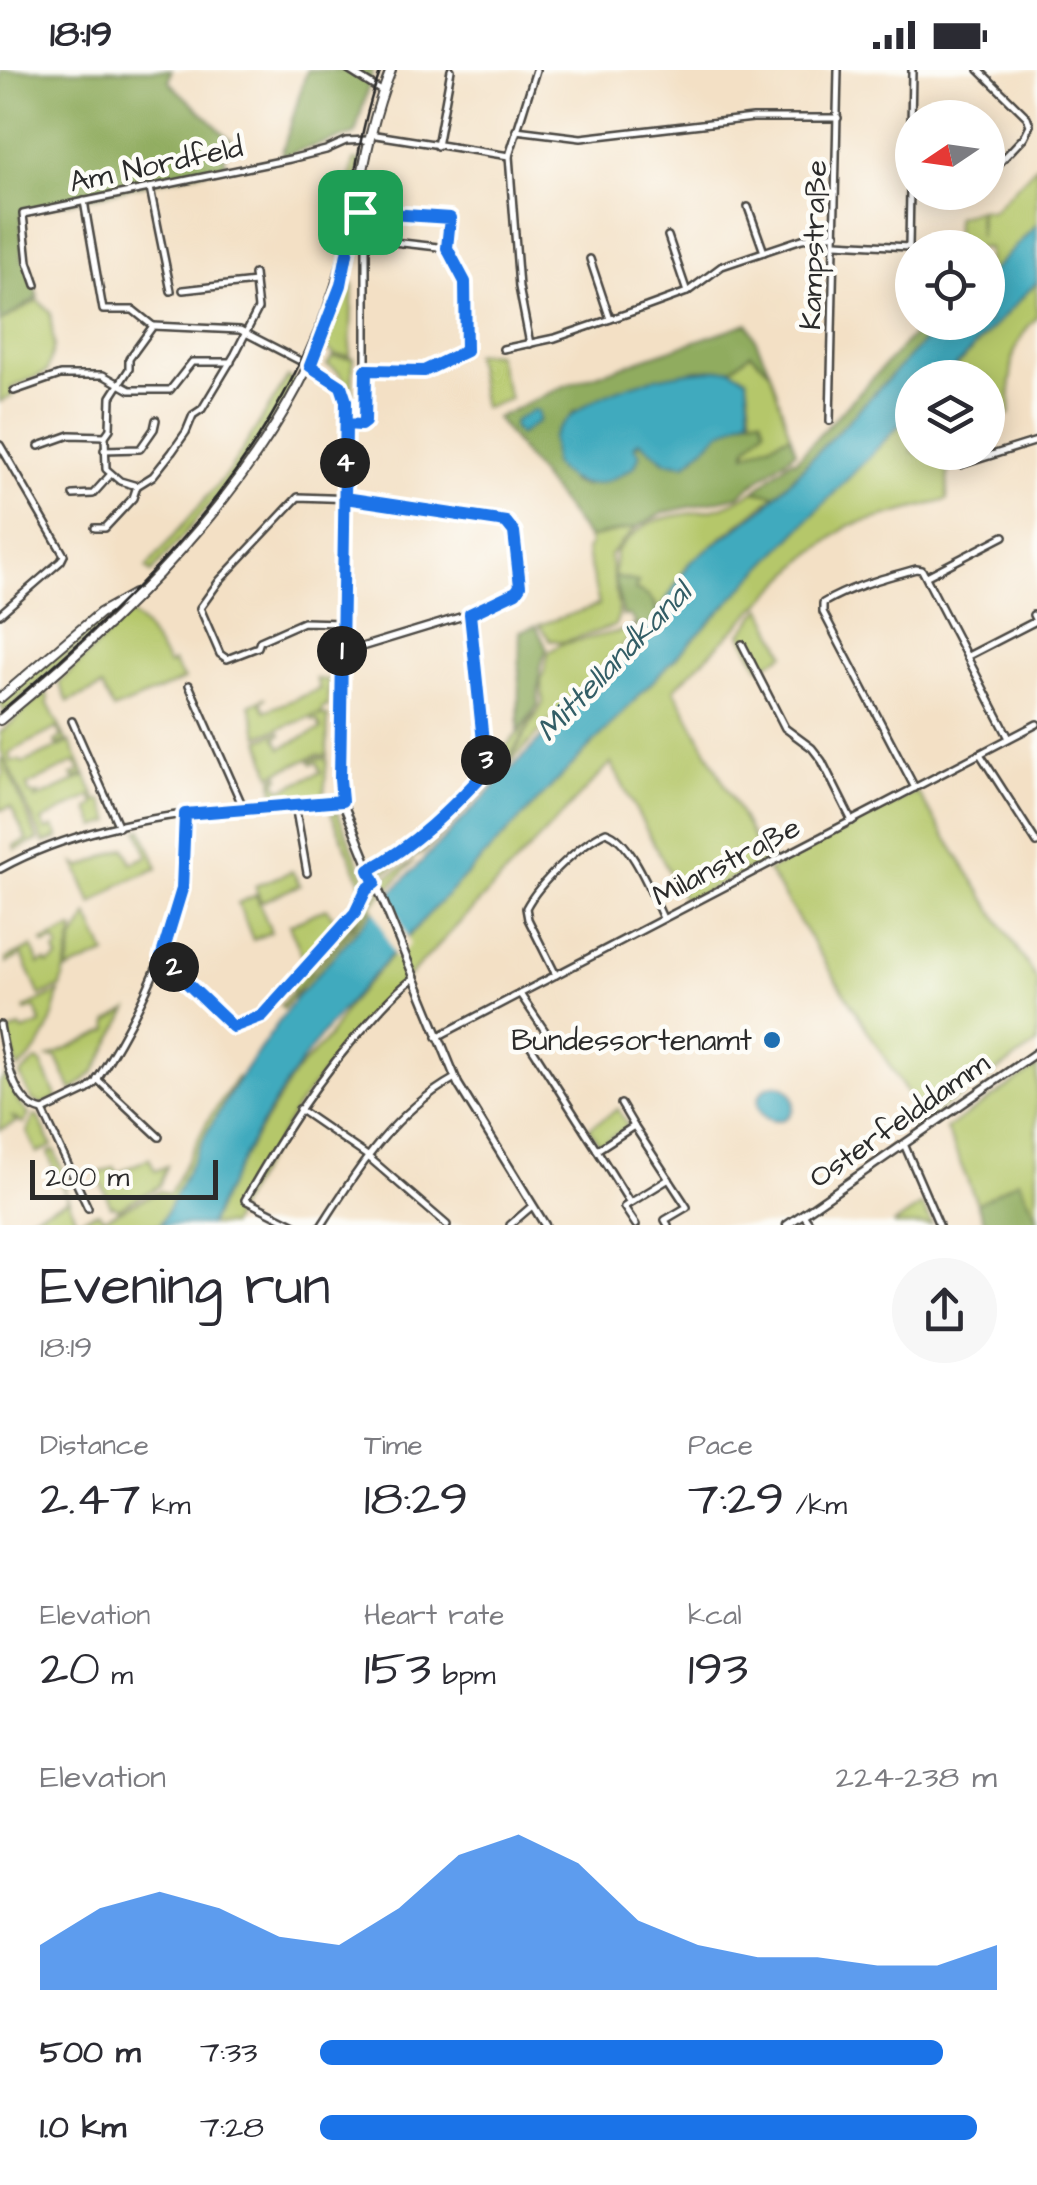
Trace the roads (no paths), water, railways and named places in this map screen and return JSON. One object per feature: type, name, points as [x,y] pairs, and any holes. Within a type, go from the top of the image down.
[{"type":"main road","points":[[0,720],[65,665],[144,589],[231,487],[284,411],[310,366],[341,285],[369,137],[391,70]]},
{"type":"main road","points":[[0,698],[100,613],[144,589]]},
{"type":"street","points":[[348,70],[383,92]]},
{"type":"street","points":[[437,146],[451,70]]},
{"type":"street","points":[[530,344],[519,287],[509,156],[536,70]]},
{"type":"street","name":"Kampstraße","points":[[830,421],[838,70]]},
{"type":"street","points":[[910,230],[912,70]]},
{"type":"street","points":[[978,70],[1033,125],[1005,157]]},
{"type":"street","points":[[516,130],[581,138],[750,118],[838,118]]},
{"type":"street","points":[[369,137],[509,156]]},
{"type":"street","name":"Am Nordfeld","points":[[36,286],[28,262],[23,214],[324,151],[346,141],[369,137]]},
{"type":"street","points":[[150,188],[171,291]]},
{"type":"street","points":[[84,202],[103,310],[133,310],[153,326],[230,328],[247,333],[341,386],[346,401],[342,801],[455,1078],[472,1113],[544,1225]]},
{"type":"street","points":[[748,207],[764,252]]},
{"type":"street","points":[[355,211],[450,218],[447,248],[465,282],[466,351],[424,371],[366,370]]},
{"type":"street","points":[[334,231],[351,234]]},
{"type":"street","points":[[503,349],[530,344],[687,292],[722,266],[802,239],[836,234]]},
{"type":"street","points":[[668,236],[687,292]]},
{"type":"street","points":[[346,424],[365,422],[366,239],[447,248]]},
{"type":"street","points":[[836,243],[895,248]]},
{"type":"street","points":[[590,259],[610,319]]},
{"type":"street","points":[[95,528],[105,528],[133,498],[137,486],[153,476],[172,452],[186,432],[190,418],[202,410],[258,310],[255,278],[183,290]]},
{"type":"street","points":[[137,486],[123,483],[105,467],[104,436],[110,429],[111,397],[129,368],[129,359],[153,326]]},
{"type":"street","points":[[14,391],[60,375],[103,376],[130,390],[170,390],[192,362],[231,362]]},
{"type":"street","points":[[104,450],[140,449],[156,420]]},
{"type":"street","points":[[39,446],[70,436],[104,436]]},
{"type":"street","points":[[1005,453],[1037,441]]},
{"type":"street","points":[[0,445],[64,555],[0,614]]},
{"type":"street","points":[[73,495],[93,494],[111,474]]},
{"type":"street","points":[[342,623],[303,622],[260,641],[257,648],[226,658],[220,654],[200,608],[220,580],[298,497],[345,498],[506,522],[514,532],[520,588],[470,614],[355,649],[342,648]]},
{"type":"street","points":[[927,576],[1004,536]]},
{"type":"street","points":[[914,788],[823,612],[824,604],[858,586],[916,568],[927,576],[1010,738]]},
{"type":"street","points":[[0,598],[8,608]]},
{"type":"street","points":[[369,870],[418,839],[486,771],[470,614]]},
{"type":"street","points":[[968,656],[1036,621],[1033,615]]},
{"type":"street","points":[[742,644],[785,728],[822,760],[852,820]]},
{"type":"street","points":[[189,686],[241,808]]},
{"type":"street","points":[[72,721],[119,827]]},
{"type":"street","name":"Milanstraße","points":[[436,1037],[1037,724]]},
{"type":"street","points":[[980,754],[1037,844]]},
{"type":"street","points":[[0,869],[64,843],[119,827],[185,814],[342,801]]},
{"type":"street","points":[[295,806],[307,874]]},
{"type":"street","points":[[0,1026],[9,1063],[24,1099],[35,1110],[44,1111],[87,1090],[97,1079],[161,958],[182,889],[185,814]]},
{"type":"street","points":[[556,975],[526,908],[564,864],[604,832],[613,833],[632,855],[664,918]]},
{"type":"street","points":[[161,958],[232,1026],[239,1026],[262,1016],[355,913],[366,890],[375,883]]},
{"type":"street","points":[[294,1225],[245,1200],[300,1109],[355,1037],[414,979]]},
{"type":"street","points":[[520,994],[546,1034],[530,1045],[630,1203]]},
{"type":"street","name":"Osterfelddamm","points":[[787,1225],[1037,1052]]},
{"type":"street","points":[[322,1225],[366,1156],[408,1113],[455,1078]]},
{"type":"street","points":[[97,1079],[159,1137]]},
{"type":"street","points":[[621,1104],[687,1206],[665,1220],[668,1225]]},
{"type":"street","points":[[300,1109],[366,1156],[447,1225]]},
{"type":"street","points":[[44,1111],[88,1208]]},
{"type":"street","points":[[597,1150],[634,1126]]},
{"type":"street","points":[[904,1144],[939,1225]]},
{"type":"street","points":[[636,1225],[624,1207],[669,1179]]},
{"type":"street","points":[[510,1225],[532,1206]]},
{"type":"street","points":[[804,1214],[811,1225]]},
{"type":"water","points":[[1037,224],[1037,282],[1005,315],[1005,257]]},
{"type":"water","points":[[926,340],[981,340],[961,360],[906,360]]},
{"type":"water","points":[[731,369],[747,378],[750,416],[721,432],[686,464],[667,462],[639,441],[634,446],[640,454],[635,466],[602,482],[582,484],[562,474],[553,464],[552,438],[586,405],[632,384],[684,373]]},
{"type":"water","points":[[895,372],[895,430],[425,918],[348,1004],[306,1055],[275,1102],[209,1225],[160,1225],[207,1132],[294,1000],[391,893],[643,633],[689,563],[765,507]]},
{"type":"water","points":[[538,411],[539,421],[519,435],[514,421]]},
{"type":"water","points":[[776,1085],[789,1090],[794,1103],[789,1116],[776,1121],[763,1116],[758,1103],[763,1090]]},
{"type":"tram line","points":[[0,712],[103,621],[151,572],[197,521],[275,410],[306,350],[331,285],[365,123],[381,70]]},
{"type":"place","name":"Bundessortenamt","points":[[772,1040]]},
{"type":"water label","name":"Mittellandkanal","points":[[613,661]]}]
